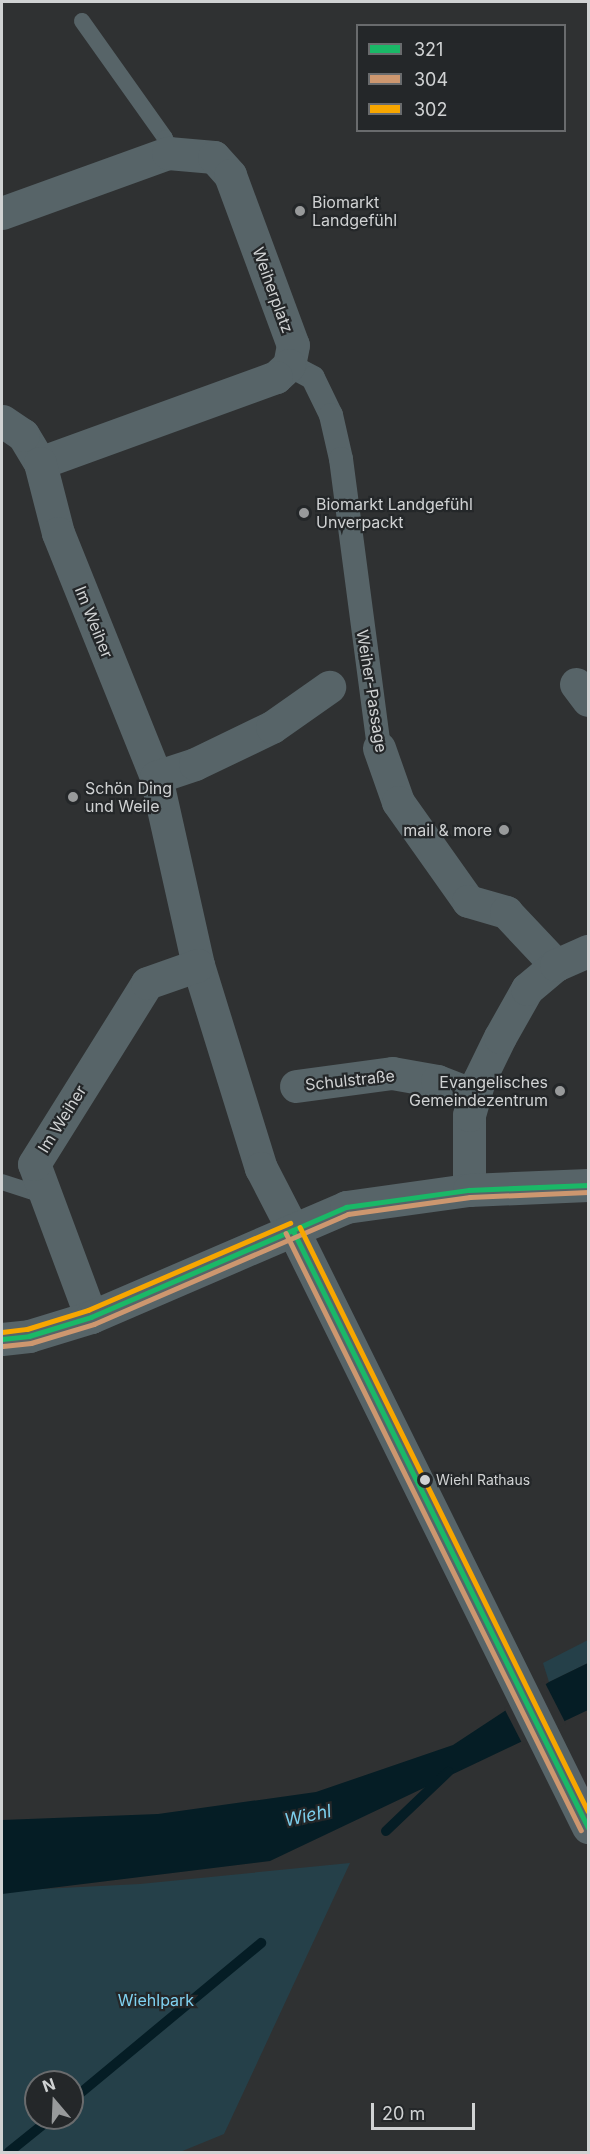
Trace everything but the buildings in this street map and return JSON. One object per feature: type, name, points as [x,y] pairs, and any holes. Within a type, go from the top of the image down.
[{"type":"street","name":"Weiherplatz","points":[[2,213],[168,153],[214,158],[230,176],[293,345],[289,365]]},
{"type":"street","points":[[2,421],[23,435],[40,463],[276,377],[289,365]]},
{"type":"street","name":"Weiher-Passage","points":[[289,365],[313,378],[331,415],[339,448],[379,748],[399,802],[468,901],[506,912],[556,965]]},
{"type":"street","name":"Im Weiher","points":[[40,463],[58,533],[156,777],[198,965],[261,1168],[585,1819]]},
{"type":"street","points":[[156,777],[195,764],[272,727],[329,687]]},
{"type":"street","points":[[469,1190],[469,1115],[474,1095],[500,1037],[527,989],[556,965],[588,951]]},
{"type":"street","name":"Im Weiher","points":[[91,1317],[34,1164],[147,983],[198,965]]},
{"type":"street","name":"Schulstraße","points":[[296,1086],[392,1073],[437,1081],[474,1095]]},
{"type":"street","points":[[2,1339],[29,1336],[91,1317],[346,1207],[469,1190],[588,1185]]},
{"type":"lane","points":[[82,21],[165,138],[168,153]]},
{"type":"lane","points":[[2,1182],[46,1196]]},
{"type":"green space","points":[[588,1640],[588,1663],[549,1682],[543,1663]]},
{"type":"green space","name":"Wiehlpark","points":[[350,1863],[224,2134],[180,2152],[2,2152],[2,1891],[140,1884]]},
{"type":"water","name":"Wiehl","points":[[588,1663],[588,1710],[270,1861],[2,1894],[2,1820],[158,1814],[316,1792],[453,1745],[549,1682]]},
{"type":"pier","points":[[544,1681],[566,1724],[523,1745],[504,1708]]},
{"type":"waterway","points":[[386,1831],[448,1772]]},
{"type":"waterway","points":[[84,2090],[261,1943]]},
{"type":"waterway","points":[[9,2152],[36,2130]]},
{"type":"transit line","name":"321","points":[[2,1339],[29,1336],[91,1317],[346,1207],[469,1190],[588,1185]]},
{"type":"transit line","name":"304","points":[[3,1346],[31,1343],[94,1324],[348,1214],[470,1197],[588,1192]]},
{"type":"transit line","name":"302","points":[[2,1332],[27,1329],[88,1310],[290,1223]]},
{"type":"transit line","name":"302","points":[[300,1227],[588,1811]]},
{"type":"transit line","name":"321","points":[[293,1230],[588,1827]]},
{"type":"transit line","name":"304","points":[[286,1233],[581,1830]]},
{"type":"place","name":"Biomarkt Landgefühl","points":[[300,211]]},
{"type":"place","name":"Biomarkt Landgefühl Unverpackt","points":[[304,513]]},
{"type":"place","name":"Schön Ding und Weile","points":[[73,797]]},
{"type":"place","name":"mail & more","points":[[504,830]]},
{"type":"place","name":"Evangelisches Gemeindezentrum","points":[[560,1091]]},
{"type":"place","name":"Wiehl Rathaus","points":[[425,1480]]}]
